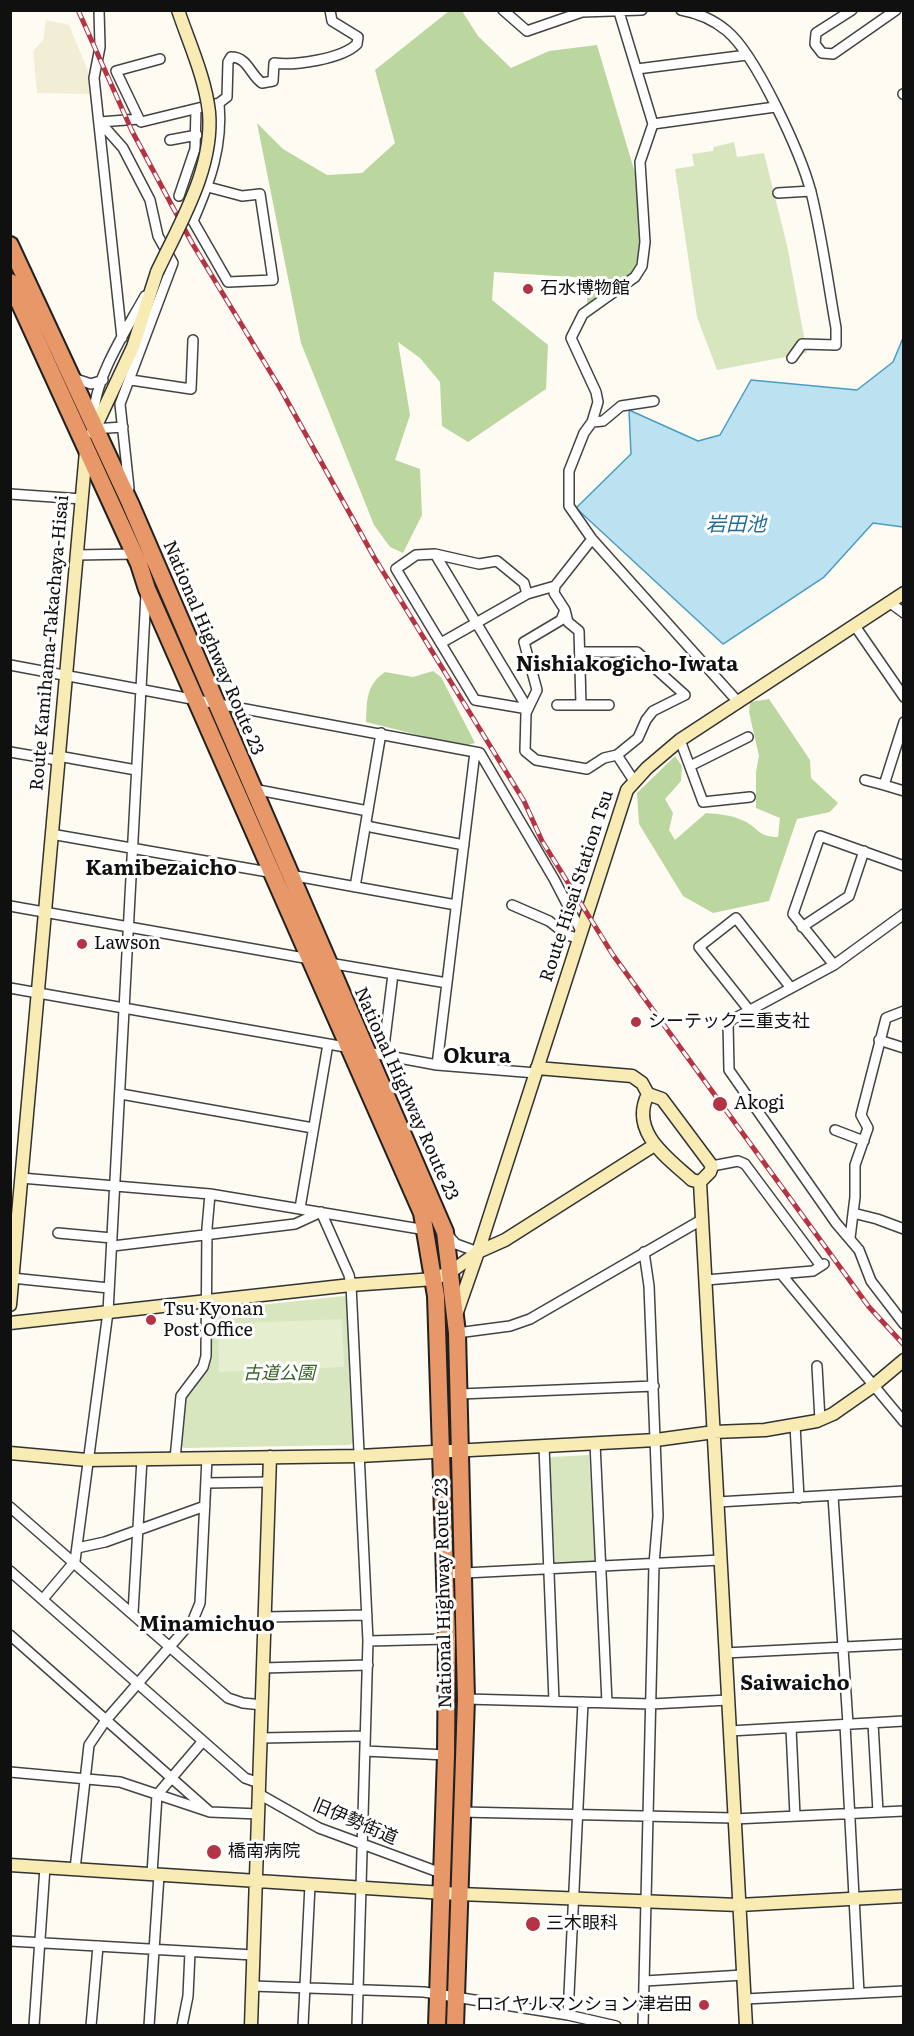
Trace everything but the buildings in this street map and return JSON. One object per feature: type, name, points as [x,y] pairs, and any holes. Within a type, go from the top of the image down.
[{"type":"highway","name":"National Highway Route 23","points":[[10,244],[130,503],[253,789],[310,959],[358,1050],[446,1232],[456,1314],[460,1394],[466,1699],[455,2025]]},
{"type":"highway","name":"National Highway Route 23","points":[[10,282],[135,554],[147,589],[197,700],[282,874],[329,963],[358,1050],[427,1230],[434,1279],[447,1639],[446,1755],[437,2025]]},
{"type":"street","points":[[99,10],[100,47],[94,78],[122,338]]},
{"type":"street","name":"Route Kamihama-Takachaya-Hisai","points":[[10,1305],[14,1219],[21,1178],[86,450],[133,347],[145,314],[154,278],[195,187],[204,161],[208,137],[206,96],[178,10]]},
{"type":"street","points":[[100,122],[139,119],[141,122],[219,103],[227,97],[228,62],[231,57],[239,57],[262,83],[273,81],[274,63],[295,65],[354,47],[358,37],[332,21],[330,10]]},
{"type":"street","points":[[503,10],[527,31],[582,12],[642,10]]},
{"type":"street","points":[[681,10],[716,23],[727,31],[747,55],[775,107],[811,191],[836,328],[836,345],[802,345],[792,358]]},
{"type":"street","points":[[852,10],[816,33],[815,44],[822,52],[833,54],[896,10]]},
{"type":"street","points":[[619,12],[653,124],[639,162],[645,242],[640,271],[583,314],[571,338],[596,392],[598,402],[592,422],[584,433],[569,471],[567,497],[572,514],[592,539],[708,665],[738,703]]},
{"type":"street","points":[[637,69],[747,55]]},
{"type":"street","points":[[139,119],[116,71],[160,59]]},
{"type":"street","points":[[208,188],[242,196],[260,194],[273,280],[228,282],[193,220],[208,188],[219,146],[219,103]]},
{"type":"street","points":[[653,124],[775,107]]},
{"type":"street","points":[[179,196],[195,149],[196,109]]},
{"type":"street","points":[[100,122],[123,148],[150,200],[158,236],[173,263],[131,380],[120,404],[130,503]]},
{"type":"street","points":[[170,140],[197,135]]},
{"type":"street","points":[[778,193],[811,191]]},
{"type":"street","points":[[94,429],[94,404],[103,380],[154,278]]},
{"type":"street","points":[[131,380],[191,389],[193,340]]},
{"type":"street","points":[[71,377],[91,384],[103,380]]},
{"type":"street","points":[[592,422],[603,421],[621,406],[654,401]]},
{"type":"street","points":[[76,429],[123,427]]},
{"type":"street","points":[[10,494],[82,499]]},
{"type":"street","points":[[441,643],[527,594],[555,586],[592,539]]},
{"type":"street","points":[[76,555],[135,554]]},
{"type":"street","points":[[527,594],[524,584],[497,561],[479,564],[435,554],[416,555],[396,568],[475,700],[528,709]]},
{"type":"street","points":[[435,554],[528,709]]},
{"type":"street","points":[[555,586],[555,593],[568,622],[579,631],[581,705]]},
{"type":"street","points":[[43,1599],[75,1562],[108,1312],[147,589]]},
{"type":"street","name":"Route Hisai Station Tsu","points":[[456,1314],[478,1252],[622,800],[634,781],[680,741],[903,593]]},
{"type":"street","points":[[889,602],[903,613]]},
{"type":"street","points":[[564,610],[561,620],[524,642],[537,683],[534,698],[528,709],[525,751],[536,760],[587,769],[604,758],[617,755],[638,738],[653,711],[685,695],[637,652],[580,652]]},
{"type":"street","points":[[855,626],[903,698]]},
{"type":"street","points":[[10,665],[480,753],[579,934],[567,935],[549,921],[512,906]]},
{"type":"street","points":[[557,705],[609,705]]},
{"type":"street","points":[[884,785],[903,722]]},
{"type":"street","points":[[355,887],[381,733]]},
{"type":"street","points":[[690,766],[748,737]]},
{"type":"street","points":[[680,741],[702,802],[750,797]]},
{"type":"street","points":[[10,752],[136,770]]},
{"type":"street","points":[[437,1065],[475,752]]},
{"type":"street","points":[[617,755],[634,781]]},
{"type":"street","points":[[865,780],[903,791]]},
{"type":"street","points":[[253,789],[368,811]]},
{"type":"street","points":[[366,824],[371,827],[464,845]]},
{"type":"street","points":[[51,834],[456,905]]},
{"type":"street","points":[[834,964],[793,914],[820,836],[903,866]]},
{"type":"street","points":[[802,927],[849,896],[864,851]]},
{"type":"street","points":[[10,906],[310,959]]},
{"type":"street","points":[[903,914],[834,964],[728,1022],[729,1070],[836,1223],[859,1250],[871,1281],[903,1324]]},
{"type":"street","points":[[749,1010],[699,947],[736,918],[791,988]]},
{"type":"street","points":[[329,963],[447,982]]},
{"type":"street","points":[[383,1055],[393,974]]},
{"type":"street","points":[[10,988],[437,1065],[632,1076],[642,1083],[648,1094],[662,1099],[712,1166]]},
{"type":"street","points":[[850,1238],[855,1165],[868,1128],[861,1115],[886,1018],[903,1011]]},
{"type":"street","points":[[879,1040],[903,1048]]},
{"type":"street","points":[[300,1208],[328,1044]]},
{"type":"street","points":[[121,1094],[313,1128]]},
{"type":"street","points":[[648,1094],[644,1103],[646,1133],[653,1146],[692,1180],[700,1182]]},
{"type":"street","points":[[835,1130],[864,1142]]},
{"type":"street","points":[[10,1323],[351,1285],[434,1279],[452,1272],[478,1252],[505,1240],[653,1146]]},
{"type":"street","points":[[706,1280],[782,1275],[813,1271],[823,1265],[745,1164],[738,1161],[712,1166]]},
{"type":"street","points":[[712,1166],[710,1172],[700,1182],[746,2025]]},
{"type":"street","points":[[21,1178],[210,1194],[427,1230]]},
{"type":"street","points":[[175,1459],[181,1396],[203,1367],[207,1356],[206,1302],[210,1194]]},
{"type":"street","points":[[58,1233],[112,1242],[294,1224],[321,1212]]},
{"type":"street","points":[[321,1212],[349,1275],[351,1285],[367,1615],[368,1665],[357,2025]]},
{"type":"street","points":[[853,1213],[903,1229]]},
{"type":"street","points":[[457,1333],[510,1326],[530,1319],[703,1220]]},
{"type":"street","points":[[446,1232],[456,1245],[478,1252]]},
{"type":"street","points":[[643,2025],[654,1564],[658,1516],[649,1286],[644,1252]]},
{"type":"street","points":[[782,1275],[903,1422]]},
{"type":"street","points":[[12,1278],[109,1288]]},
{"type":"street","points":[[10,1453],[87,1460],[359,1456],[656,1440],[714,1432],[765,1430],[820,1420],[873,1386],[903,1360]]},
{"type":"street","points":[[817,1366],[820,1420]]},
{"type":"street","points":[[460,1394],[654,1386]]},
{"type":"street","points":[[795,1425],[799,1498]]},
{"type":"street","points":[[595,1443],[607,1703]]},
{"type":"street","points":[[543,1446],[554,1701]]},
{"type":"street","points":[[251,2025],[270,1457]]},
{"type":"street","points":[[75,1869],[83,1779],[89,1744],[106,1720],[139,1685],[193,1620],[200,1603],[207,1458]]},
{"type":"street","points":[[133,1613],[142,1459]]},
{"type":"street","points":[[207,1483],[269,1482]]},
{"type":"street","points":[[718,1502],[903,1491]]},
{"type":"street","points":[[833,1496],[859,1993]]},
{"type":"street","points":[[76,1548],[138,1530],[206,1506]]},
{"type":"street","points":[[10,1507],[172,1646],[228,1698],[243,1703],[262,1705]]},
{"type":"street","points":[[445,1574],[721,1560]]},
{"type":"street","name":"旧伊勢街道","points":[[10,1571],[259,1789],[319,1828],[441,1873]]},
{"type":"street","points":[[265,1617],[367,1615]]},
{"type":"street","points":[[10,1635],[210,1812]]},
{"type":"street","points":[[368,1641],[447,1639]]},
{"type":"street","points":[[725,1653],[903,1644]]},
{"type":"street","points":[[263,1668],[368,1665]]},
{"type":"street","points":[[466,1699],[651,1704],[728,1700]]},
{"type":"street","points":[[568,2015],[583,1702]]},
{"type":"street","points":[[730,1731],[903,1721]]},
{"type":"street","points":[[873,1723],[878,1812]]},
{"type":"street","points":[[791,1728],[795,1816]]},
{"type":"street","points":[[261,1738],[365,1737]]},
{"type":"street","points":[[149,2025],[154,1949],[157,1795],[203,1741]]},
{"type":"street","points":[[365,1751],[446,1755]]},
{"type":"street","points":[[10,1772],[120,1782],[210,1812],[258,1814]]},
{"type":"street","points":[[461,1812],[734,1818],[903,1811]]},
{"type":"street","points":[[10,1865],[440,1893],[739,1905],[903,1896]]},
{"type":"street","points":[[34,2025],[45,1867]]},
{"type":"street","points":[[303,2025],[310,1885]]},
{"type":"street","points":[[10,1941],[253,1955]]},
{"type":"street","points":[[91,2025],[98,1946]]},
{"type":"street","points":[[182,2025],[188,1996],[190,1952]]},
{"type":"street","points":[[645,1981],[743,1975]]},
{"type":"street","points":[[252,1986],[438,1994],[616,2025]]},
{"type":"street","points":[[744,1999],[903,1991]]},
{"type":"shaded area","points":[[46,20],[69,25],[88,71],[89,94],[37,93],[33,51],[43,40]]},
{"type":"green space","points":[[449,11],[462,11],[478,36],[511,68],[549,51],[597,45],[635,173],[640,240],[635,271],[587,305],[588,278],[494,272],[492,300],[548,345],[546,389],[468,442],[442,426],[440,382],[420,358],[398,342],[410,415],[395,460],[420,469],[422,515],[403,553],[390,547],[374,525],[301,343],[257,123],[283,149],[327,175],[362,173],[395,143],[375,70]]},
{"type":"green space","points":[[734,142],[737,157],[764,153],[787,245],[807,353],[717,370],[697,317],[675,169],[694,166],[692,154],[713,151],[714,147]]},
{"type":"green space","points":[[433,671],[441,677],[475,743],[463,746],[366,722],[367,700],[371,688],[385,672],[413,677]]},
{"type":"green space","points":[[769,699],[810,760],[811,778],[838,803],[830,812],[797,819],[769,901],[713,913],[683,896],[639,824],[637,793],[675,756],[682,766],[681,781],[665,799],[673,813],[669,830],[675,840],[706,813],[735,817],[762,834],[778,837],[780,818],[756,808],[756,772],[759,756],[749,712],[750,702]]},
{"type":"green space","name":"古道公園","points":[[346,1297],[353,1442],[350,1445],[184,1448],[181,1446],[184,1404],[189,1392],[209,1368],[214,1310]]},
{"type":"green space","points":[[342,1319],[344,1367],[219,1372],[218,1324]]},
{"type":"green space","points":[[589,1455],[595,1561],[555,1565],[549,1459]]},
{"type":"water","name":"岩田池","points":[[903,338],[903,527],[873,523],[824,577],[723,644],[576,508],[631,454],[629,410],[698,441],[720,435],[751,380],[857,390],[893,362]]},
{"type":"railway","points":[[78,10],[132,131],[192,243],[280,388],[374,557],[524,801],[542,841],[613,955],[869,1307],[904,1345]]},
{"type":"place","name":"石水博物館","points":[[528,289]]},
{"type":"place","name":"Lawson","points":[[82,944]]},
{"type":"place","name":"シーテック三重支社","points":[[636,1022]]},
{"type":"place","name":"Akogi","points":[[720,1104]]},
{"type":"place","name":"Tsu Kyonan Post Office","points":[[151,1320]]},
{"type":"place","name":"橋南病院","points":[[214,1852]]},
{"type":"place","name":"三木眼科","points":[[533,1924]]},
{"type":"place","name":"ロイヤルマンション津岩田","points":[[704,2005]]},
{"type":"district","name":"Nishiakogicho-Iwata","points":[[627,665]]},
{"type":"district","name":"Kamibezaicho","points":[[161,869]]},
{"type":"district","name":"Okura","points":[[477,1057]]},
{"type":"district","name":"Minamichuo","points":[[207,1625]]},
{"type":"district","name":"Saiwaicho","points":[[795,1684]]}]
